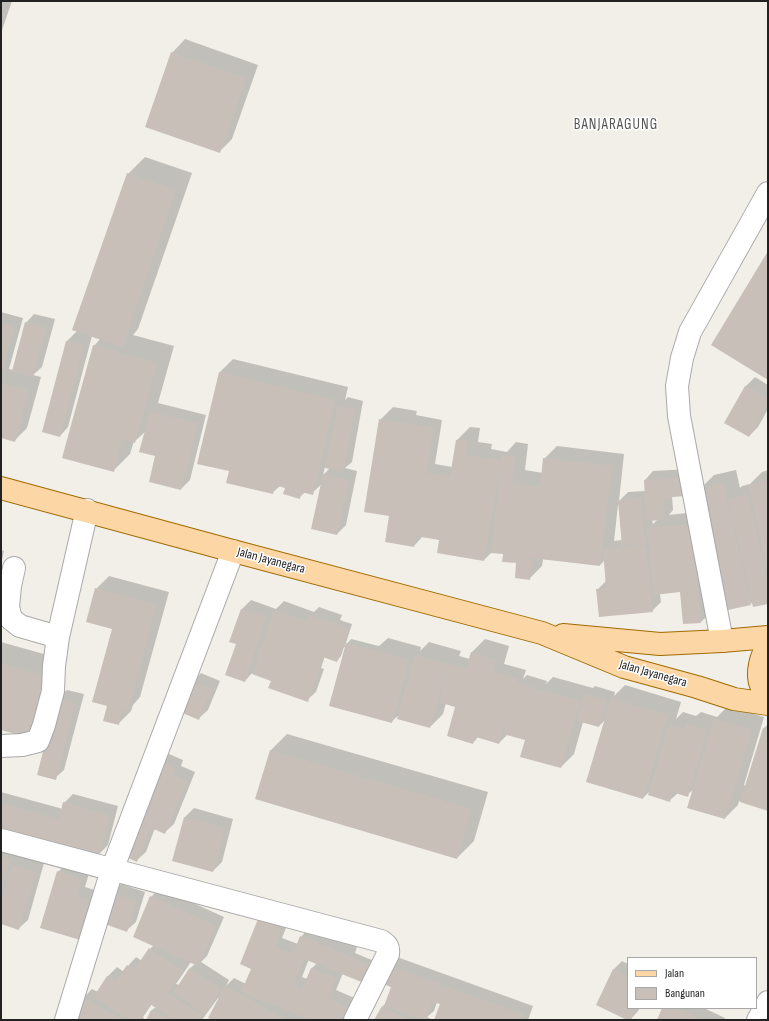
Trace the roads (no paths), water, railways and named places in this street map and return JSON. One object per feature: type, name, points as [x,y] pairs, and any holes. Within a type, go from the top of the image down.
[{"type":"main road","name":"Jalan Jayanegara","points":[[1,488],[542,633],[624,667],[734,699],[768,704]]},
{"type":"main road","name":"Jalan Jayanegara","points":[[542,633],[660,644],[768,637]]},
{"type":"main road","points":[[768,646],[764,650],[759,673],[760,684],[768,696]]},
{"type":"street","points":[[722,641],[678,416],[677,386],[682,358],[690,332],[768,193]]},
{"type":"street","points":[[1,746],[22,745],[38,741],[44,726],[53,691],[54,666],[58,637],[87,510]]},
{"type":"street","points":[[66,1020],[112,870],[233,551]]},
{"type":"street","points":[[14,568],[10,586],[8,607],[11,619],[20,626],[58,637]]},
{"type":"street","points":[[1,840],[381,941],[386,944],[388,954],[355,1020]]},
{"type":"district","name":"BANJARAGUNG","points":[[616,125]]}]
